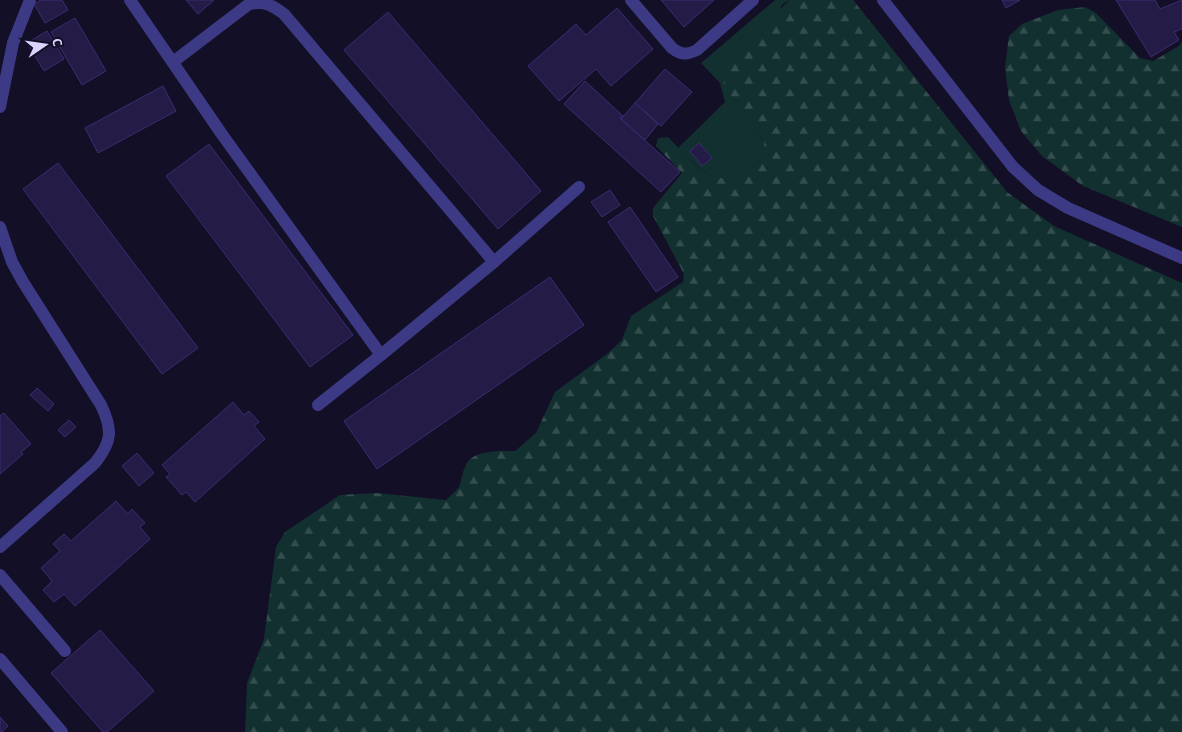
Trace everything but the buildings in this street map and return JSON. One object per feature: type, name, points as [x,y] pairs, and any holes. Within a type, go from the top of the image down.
[{"type":"lane","points":[[0,107],[13,43],[30,0]]},
{"type":"lane","points":[[130,0],[221,133],[381,355]]},
{"type":"lane","points":[[631,0],[672,48],[679,53],[688,54],[696,50],[754,0]]},
{"type":"lane","points":[[173,62],[249,4],[260,2],[272,5],[284,14],[494,262]]},
{"type":"lane","points":[[886,3],[1013,167],[1038,190],[1068,208],[1182,258]]},
{"type":"lane","points":[[318,405],[494,262],[580,187]]},
{"type":"lane","points":[[0,227],[12,262],[23,282],[108,420],[109,437],[105,450],[94,463],[0,547]]},
{"type":"lane","points":[[0,575],[65,651]]},
{"type":"lane","points":[[0,659],[57,731]]},
{"type":"green space","points":[[775,0],[789,0],[782,5],[743,121],[764,140],[765,156],[740,175],[719,178],[710,175],[700,169],[678,148],[725,102],[720,83],[701,63]],"holes":[[[699,143],[711,157],[702,166],[690,151]]]},
{"type":"green space","points":[[789,0],[853,0],[1007,192],[1054,226],[1182,283],[1182,732],[245,732],[247,683],[264,639],[276,547],[285,532],[340,495],[376,493],[446,500],[459,487],[468,461],[487,452],[515,451],[536,433],[555,392],[607,354],[622,340],[631,316],[683,282],[684,274],[653,216],[653,208],[682,173],[656,146],[658,138],[668,137],[701,170],[712,176],[723,178],[735,176],[764,157],[764,140],[730,110],[723,87],[726,68]]},
{"type":"green space","points":[[1085,7],[1096,13],[1140,58],[1153,61],[1179,46],[1182,41],[1182,227],[1083,186],[1042,156],[1021,131],[1009,100],[1005,67],[1009,36],[1022,24],[1058,10]]}]
